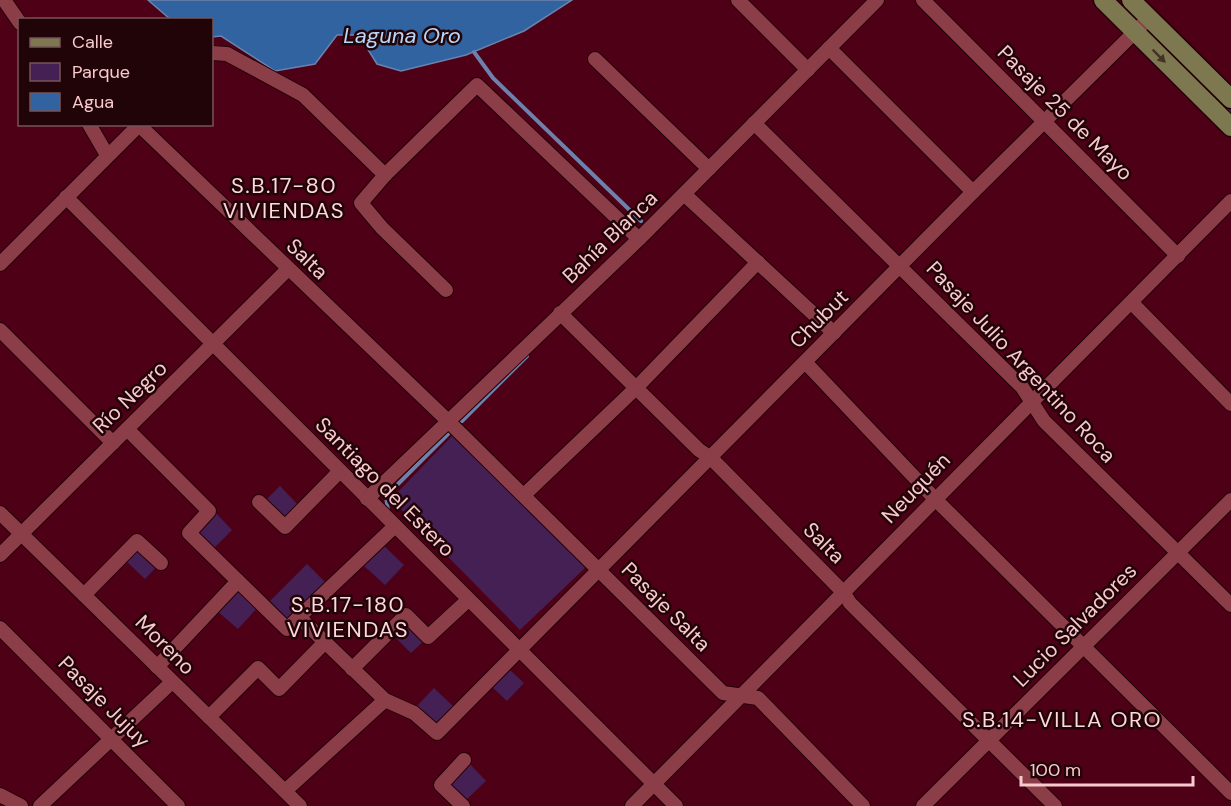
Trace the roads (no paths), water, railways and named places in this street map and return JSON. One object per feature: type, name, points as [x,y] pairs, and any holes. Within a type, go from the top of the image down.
[{"type":"main road","points":[[1103,0],[1231,127]]},
{"type":"main road","points":[[1131,0],[1231,99]]},
{"type":"street","points":[[738,0],[808,70]]},
{"type":"street","name":"Bahía Blanca","points":[[367,499],[447,420],[639,239],[877,0]]},
{"type":"street","name":"Pasaje 25 de Mayo","points":[[923,0],[1178,256]]},
{"type":"street","points":[[6,1],[18,21]]},
{"type":"street","name":"Chubut","points":[[386,700],[414,713],[437,733],[973,192],[1149,18]]},
{"type":"street","points":[[829,48],[973,192]]},
{"type":"street","points":[[213,53],[227,54],[303,95],[385,175]]},
{"type":"street","points":[[595,59],[709,169]]},
{"type":"street","points":[[446,290],[382,228],[361,203],[385,175],[477,85],[639,239]]},
{"type":"street","name":"Pasaje Julio Argentino Roca","points":[[754,123],[902,266],[1022,387],[1044,421],[1231,605]]},
{"type":"street","points":[[90,126],[107,155]]},
{"type":"street","points":[[0,264],[107,155],[139,126]]},
{"type":"street","name":"Salta","points":[[141,126],[288,270],[447,420]]},
{"type":"street","points":[[684,194],[834,333]]},
{"type":"street","name":"Santiago del Estero","points":[[66,197],[676,806]]},
{"type":"street","name":"Neuquén","points":[[632,806],[1231,201]]},
{"type":"street","points":[[524,495],[636,388],[758,262]]},
{"type":"street","name":"Río Negro","points":[[0,555],[288,270]]},
{"type":"street","points":[[1132,303],[1231,404]]},
{"type":"street","name":"Salta","points":[[560,313],[699,450],[711,458],[844,593],[850,603],[1055,806]]},
{"type":"street","points":[[0,330],[113,443]]},
{"type":"street","points":[[806,363],[935,499],[1231,793]]},
{"type":"street","name":"Pasaje Salta","points":[[447,420],[723,693],[758,698],[863,806]]},
{"type":"street","points":[[127,429],[209,511],[189,533],[287,629],[395,526]]},
{"type":"street","points":[[259,502],[285,527],[340,471]]},
{"type":"street","name":"Lucio Salvadores","points":[[923,806],[1231,500]]},
{"type":"street","name":"Moreno","points":[[0,513],[300,806]]},
{"type":"street","points":[[84,595],[137,541],[161,564]]},
{"type":"street","points":[[158,667],[238,581]]},
{"type":"street","points":[[352,669],[406,615],[428,638],[468,600]]},
{"type":"street","points":[[285,791],[386,700],[299,617]]},
{"type":"street","name":"Pasaje Jujuy","points":[[0,628],[178,806]]},
{"type":"street","points":[[209,717],[258,668],[279,688],[325,642]]},
{"type":"street","points":[[40,806],[172,681]]},
{"type":"street","points":[[463,806],[441,785],[464,760]]},
{"type":"street","points":[[0,795],[21,806]]},
{"type":"water","name":"Laguna Oro","points":[[148,0],[572,0],[524,31],[466,55],[401,71],[377,64],[359,35],[337,35],[315,64],[275,71],[221,36],[213,37],[213,18],[169,18]]},
{"type":"waterway","points":[[474,52],[493,78],[641,221]]},
{"type":"waterway","points":[[462,421],[527,356]]},
{"type":"waterway","points":[[388,511],[386,496],[448,434]]},
{"type":"district","name":"S.B.17-80 VIVIENDAS","points":[[284,198]]},
{"type":"district","name":"S.B.17-180 VIVIENDAS","points":[[348,616]]},
{"type":"district","name":"S.B.14-VILLA ORO","points":[[1062,719]]}]
